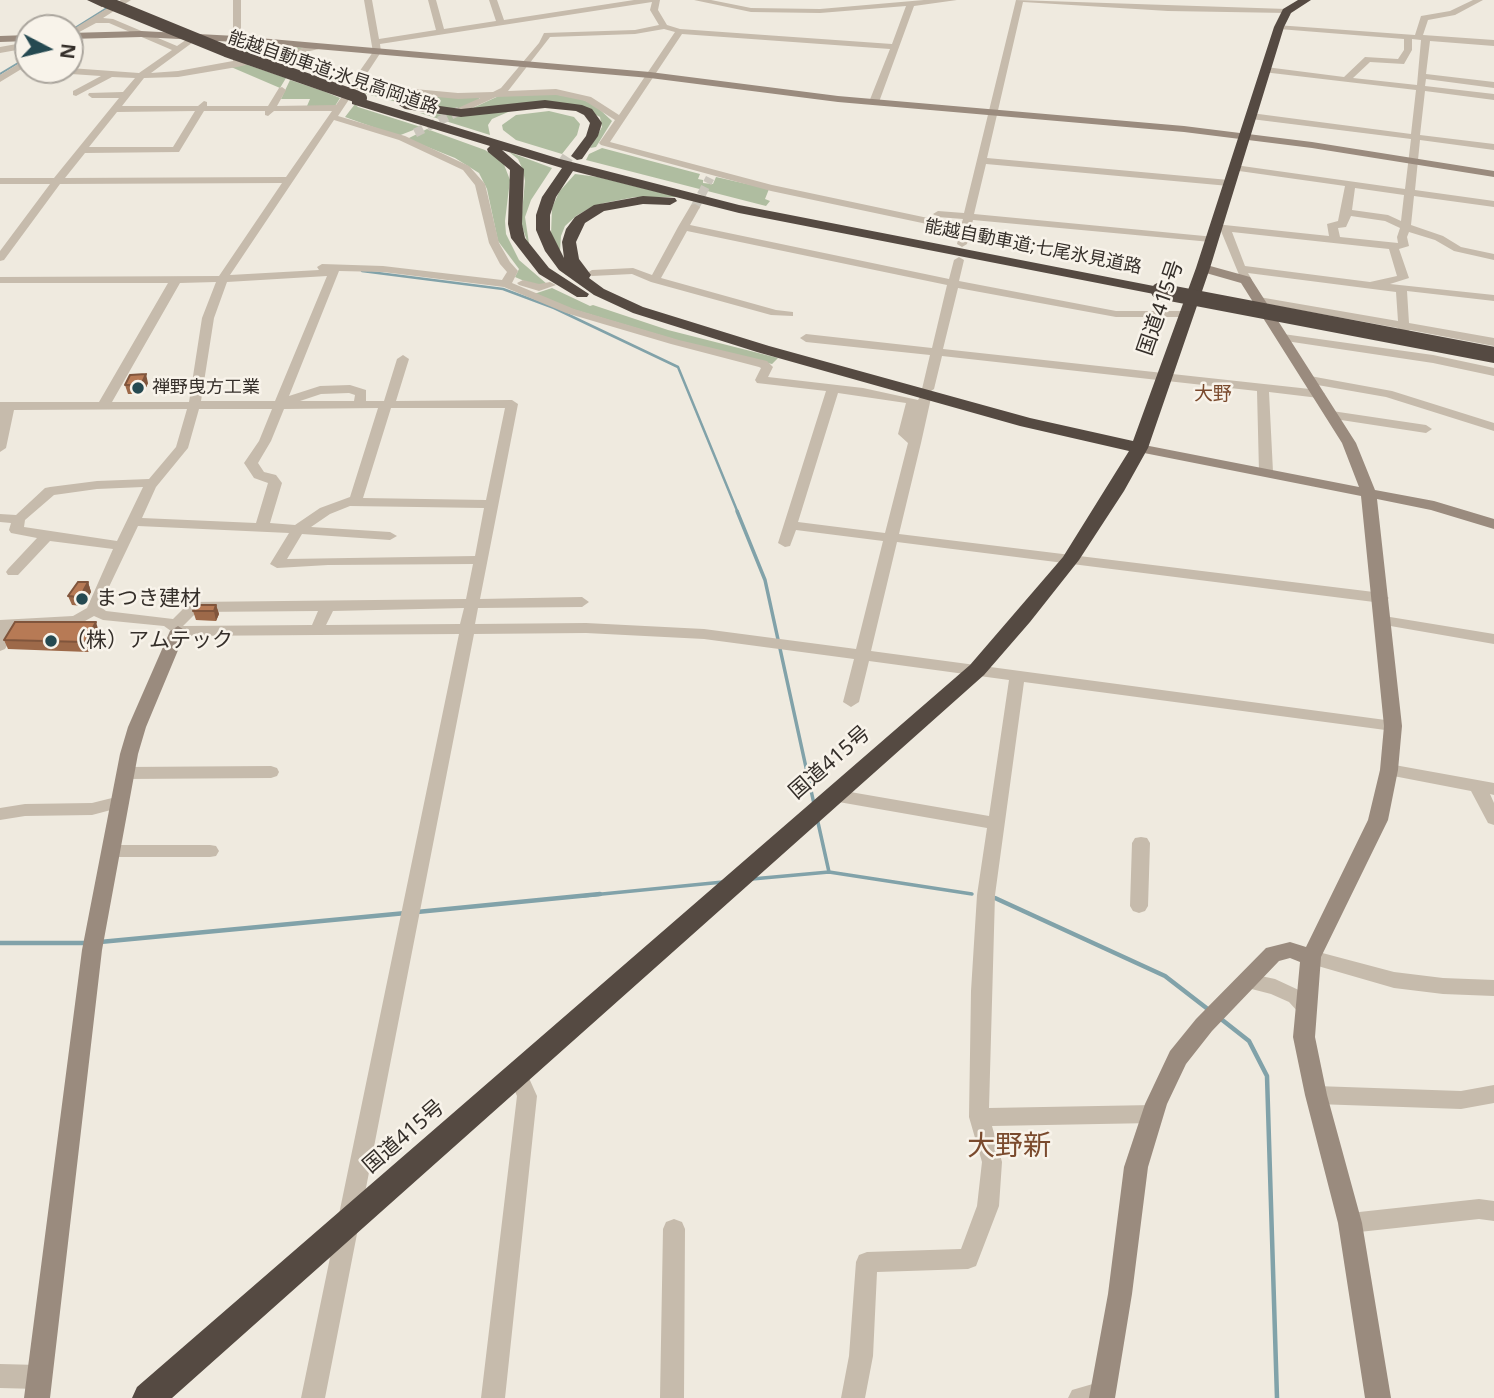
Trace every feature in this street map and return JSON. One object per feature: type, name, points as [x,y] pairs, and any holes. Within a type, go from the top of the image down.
[{"type":"highway","points":[[1287,11],[1306,0]]},
{"type":"highway","name":"能越自動車道;氷見高岡道路","points":[[100,2],[449,132],[569,162]]},
{"type":"highway","name":"能越自動車道;氷見高岡道路","points":[[100,2],[198,44],[569,162]]},
{"type":"highway","name":"国道415号","points":[[148,1398],[977,670],[1070,560],[1115,491],[1139,448],[1217,232],[1229,183],[1279,26],[1287,11]]},
{"type":"highway","points":[[361,98],[441,112],[482,112],[545,104],[579,108],[588,112],[596,123],[592,136],[536,206],[533,230],[550,264],[566,279],[621,306]]},
{"type":"highway","points":[[524,148],[496,129],[503,117],[531,108],[549,107],[574,112],[581,115],[587,126],[569,162]]},
{"type":"highway","points":[[449,132],[498,151],[517,169],[517,231],[522,245],[534,261],[558,281],[582,294],[942,400],[1139,448]]},
{"type":"highway","name":"能越自動車道;七尾氷見道路","points":[[569,162],[728,206],[834,229],[1494,353]]},
{"type":"highway","name":"能越自動車道;七尾氷見道路","points":[[569,162],[800,218],[1161,290]]},
{"type":"highway","points":[[621,306],[583,274],[572,260],[569,242],[573,229],[580,220],[599,208],[629,201],[676,201],[834,229]]},
{"type":"street","points":[[84,27],[127,0]]},
{"type":"street","points":[[237,0],[237,64]]},
{"type":"street","points":[[0,646],[6,625],[76,621],[94,610],[100,589],[153,483],[182,448],[194,406],[205,330],[224,275],[355,86],[377,47],[368,0]]},
{"type":"street","points":[[432,0],[441,32]]},
{"type":"street","points":[[493,0],[501,23]]},
{"type":"street","points":[[377,47],[559,10],[653,0],[654,10],[664,27]]},
{"type":"street","points":[[700,0],[751,10],[797,11],[953,0]]},
{"type":"street","points":[[962,244],[1021,0],[1190,10],[1287,11]]},
{"type":"street","points":[[1190,10],[1192,0]]},
{"type":"street","points":[[680,31],[604,143],[711,176],[880,211],[967,223],[1217,232],[1404,246],[1402,237],[1411,192],[1421,88],[1424,18],[1452,13],[1479,0]]},
{"type":"street","points":[[874,102],[911,4]]},
{"type":"street","points":[[95,20],[110,21],[176,49]]},
{"type":"street","points":[[1279,26],[1494,43]]},
{"type":"street","points":[[461,110],[504,90],[547,35],[635,32],[664,27],[680,31],[894,47]]},
{"type":"street","points":[[84,36],[136,34],[324,47],[377,47],[526,65],[650,75],[874,102],[1245,137],[1494,174]]},
{"type":"street","points":[[1346,79],[1368,59],[1401,62],[1408,50],[1408,36]]},
{"type":"street","points":[[0,258],[141,76],[196,37]]},
{"type":"street","points":[[84,73],[141,76],[180,73],[186,77],[201,77],[204,75],[201,71],[324,47]]},
{"type":"street","points":[[1266,69],[1494,97]]},
{"type":"street","points":[[76,93],[109,75]]},
{"type":"street","points":[[1422,76],[1494,85]]},
{"type":"street","points":[[355,86],[441,95],[556,92],[580,96],[619,119]]},
{"type":"street","points":[[265,118],[282,90]]},
{"type":"street","points":[[92,95],[125,95]]},
{"type":"street","points":[[82,150],[176,150],[207,99]]},
{"type":"street","points":[[114,108],[271,108],[336,113],[402,138],[466,168],[480,184],[494,243],[505,264],[513,271],[507,281]]},
{"type":"street","points":[[154,120],[161,108]]},
{"type":"street","points":[[1251,116],[1494,147]]},
{"type":"street","points":[[402,138],[415,133]]},
{"type":"street","points":[[983,161],[1229,183]]},
{"type":"street","points":[[1235,168],[1494,204]]},
{"type":"street","points":[[0,181],[288,180]]},
{"type":"street","points":[[1335,241],[1332,224],[1342,225],[1347,212],[1350,184]]},
{"type":"street","points":[[654,280],[695,207]]},
{"type":"street","points":[[1347,212],[1388,218],[1458,249],[1494,257]]},
{"type":"street","points":[[683,227],[1116,314],[1186,314]]},
{"type":"street","points":[[1217,232],[1349,443],[1369,494],[1382,598],[1393,726],[1389,769],[1378,820],[1311,957],[1304,1037],[1316,1095],[1350,1223],[1378,1398]]},
{"type":"street","points":[[1393,246],[1404,285],[1404,339]]},
{"type":"street","points":[[851,702],[958,260]]},
{"type":"street","points":[[0,280],[176,279],[351,267],[507,281],[539,288],[550,285]]},
{"type":"street","points":[[1203,268],[1370,285],[1404,285],[1494,298]]},
{"type":"street","points":[[592,273],[634,271],[654,280],[775,313],[789,314]]},
{"type":"street","points":[[224,275],[334,272],[265,441],[251,463],[258,474],[271,478],[275,483],[262,527]]},
{"type":"street","points":[[103,406],[176,279]]},
{"type":"street","points":[[507,281],[570,311],[763,364],[767,367],[761,380],[913,401],[904,434],[915,443]]},
{"type":"street","points":[[1259,300],[1404,339],[1494,372]]},
{"type":"street","points":[[806,338],[1263,387],[1314,387],[1388,394],[1494,427]]},
{"type":"street","points":[[1283,338],[1494,342]]},
{"type":"street","points":[[403,359],[356,499],[325,511],[298,530],[277,564],[482,560]]},
{"type":"street","points":[[1263,387],[1266,472]]},
{"type":"street","points":[[785,543],[833,389]]},
{"type":"street","points":[[0,448],[4,406],[512,404],[313,1398]]},
{"type":"street","points":[[1335,420],[1357,427]]},
{"type":"street","points":[[1335,420],[1426,429]]},
{"type":"street","points":[[1139,448],[1434,506],[1494,524]]},
{"type":"street","points":[[121,546],[16,530],[19,519],[50,491],[97,485],[153,483]]},
{"type":"street","points":[[350,502],[493,504]]},
{"type":"street","points":[[0,518],[19,519]]},
{"type":"street","points":[[133,522],[390,536]]},
{"type":"street","points":[[790,525],[1382,598]]},
{"type":"street","points":[[13,572],[47,536]]},
{"type":"street","points":[[0,1376],[37,1388],[92,950],[137,727],[176,629],[193,607],[582,602]]},
{"type":"street","points":[[317,630],[327,606]]},
{"type":"street","points":[[94,610],[103,615],[168,622],[176,629],[580,628],[695,633],[1393,726]]},
{"type":"street","points":[[1384,621],[1494,639]]},
{"type":"street","points":[[853,1398],[861,1356],[867,1262],[968,1259],[988,1206],[992,1162],[979,1117],[985,909],[1017,677]]},
{"type":"street","points":[[1389,769],[1486,787],[1494,819]]},
{"type":"street","points":[[126,773],[271,772]]},
{"type":"street","points":[[833,795],[996,822]]},
{"type":"street","points":[[0,814],[25,810],[92,809],[120,802]]},
{"type":"street","points":[[1139,906],[1141,843]]},
{"type":"street","points":[[111,851],[210,851]]},
{"type":"street","points":[[1095,1396],[1120,1294],[1136,1167],[1153,1114],[1178,1058],[1204,1026],[1273,954],[1290,950],[1394,980],[1494,991]]},
{"type":"street","points":[[1247,981],[1275,988],[1296,998],[1306,1007]]},
{"type":"street","points":[[493,1398],[527,1096],[517,1073]]},
{"type":"street","points":[[1316,1095],[1461,1100],[1494,1094]]},
{"type":"street","points":[[979,1117],[1153,1114]]},
{"type":"street","points":[[1350,1223],[1479,1209],[1494,1211]]},
{"type":"street","points":[[671,1398],[674,1229]]},
{"type":"green space","points":[[239,43],[305,48],[255,59],[239,54]]},
{"type":"green space","points":[[245,64],[286,78],[280,88],[231,67]]},
{"type":"green space","points":[[290,80],[340,98],[335,106],[307,106],[310,99],[281,99]]},
{"type":"green space","points":[[385,92],[437,97],[479,97],[479,100],[453,111],[412,106],[363,93]]},
{"type":"green space","points":[[548,93],[581,99],[595,105],[612,121],[596,147],[590,148],[602,127],[600,117],[578,105],[466,111],[501,95]]},
{"type":"green space","points":[[355,104],[421,127],[398,136],[345,117]]},
{"type":"green space","points":[[515,109],[492,119],[488,125],[490,135],[420,113],[464,116]]},
{"type":"green space","points":[[549,111],[574,117],[580,124],[577,135],[562,154],[516,140],[503,130],[502,125],[516,115]]},
{"type":"green space","points":[[427,129],[485,150],[503,162],[510,180],[506,234],[519,260],[547,284],[538,287],[515,277],[519,269],[498,241],[487,189],[479,173],[455,158],[410,140],[409,138]]},
{"type":"green space","points":[[602,148],[700,174],[698,179],[703,180],[703,183],[713,184],[716,177],[769,189],[765,199],[770,201],[766,206],[586,160],[589,154]]},
{"type":"green space","points":[[509,152],[552,168],[531,200],[525,217],[530,250],[521,223],[525,181],[523,170],[518,159]]},
{"type":"green space","points":[[575,174],[678,197],[635,197],[588,209],[565,226],[560,251],[551,235],[552,208],[559,192]]},
{"type":"green space","points":[[552,288],[590,306],[668,330],[778,358],[772,364],[700,347],[572,309],[534,294]]},
{"type":"building","points":[[146,374],[141,385],[125,385],[130,375]]},
{"type":"building","points":[[78,582],[88,582],[80,597],[68,596]]},
{"type":"building","points":[[196,605],[216,605],[214,611],[193,611]]},
{"type":"building","points":[[15,622],[96,622],[85,642],[4,640]]},
{"type":"waterway","points":[[84,22],[110,6]]},
{"type":"waterway","points":[[0,74],[14,66]]},
{"type":"waterway","points":[[362,271],[503,289],[554,308],[678,367],[738,513]]},
{"type":"waterway","points":[[737,511],[765,580],[814,804]]},
{"type":"waterway","points":[[817,818],[829,872]]},
{"type":"waterway","points":[[752,879],[829,872]]},
{"type":"waterway","points":[[829,872],[972,894]]},
{"type":"waterway","points":[[582,896],[723,882]]},
{"type":"waterway","points":[[417,912],[600,894]]},
{"type":"waterway","points":[[995,898],[1165,976],[1209,1010]]},
{"type":"waterway","points":[[100,942],[406,913]]},
{"type":"waterway","points":[[0,943],[85,943]]},
{"type":"waterway","points":[[1221,1019],[1249,1041],[1267,1076],[1277,1398]]},
{"type":"tunnel","points":[[415,133],[461,110]]},
{"type":"tunnel","points":[[561,167],[569,155]]},
{"type":"tunnel","points":[[695,207],[710,178]]},
{"type":"place","name":"禅野曳方工業","points":[[138,388]]},
{"type":"place","name":"まつき建材","points":[[82,599]]},
{"type":"place","name":"（株）アムテック","points":[[51,641]]},
{"type":"district","name":"大野","points":[[1213,395]]},
{"type":"district","name":"大野新","points":[[1009,1147]]}]
